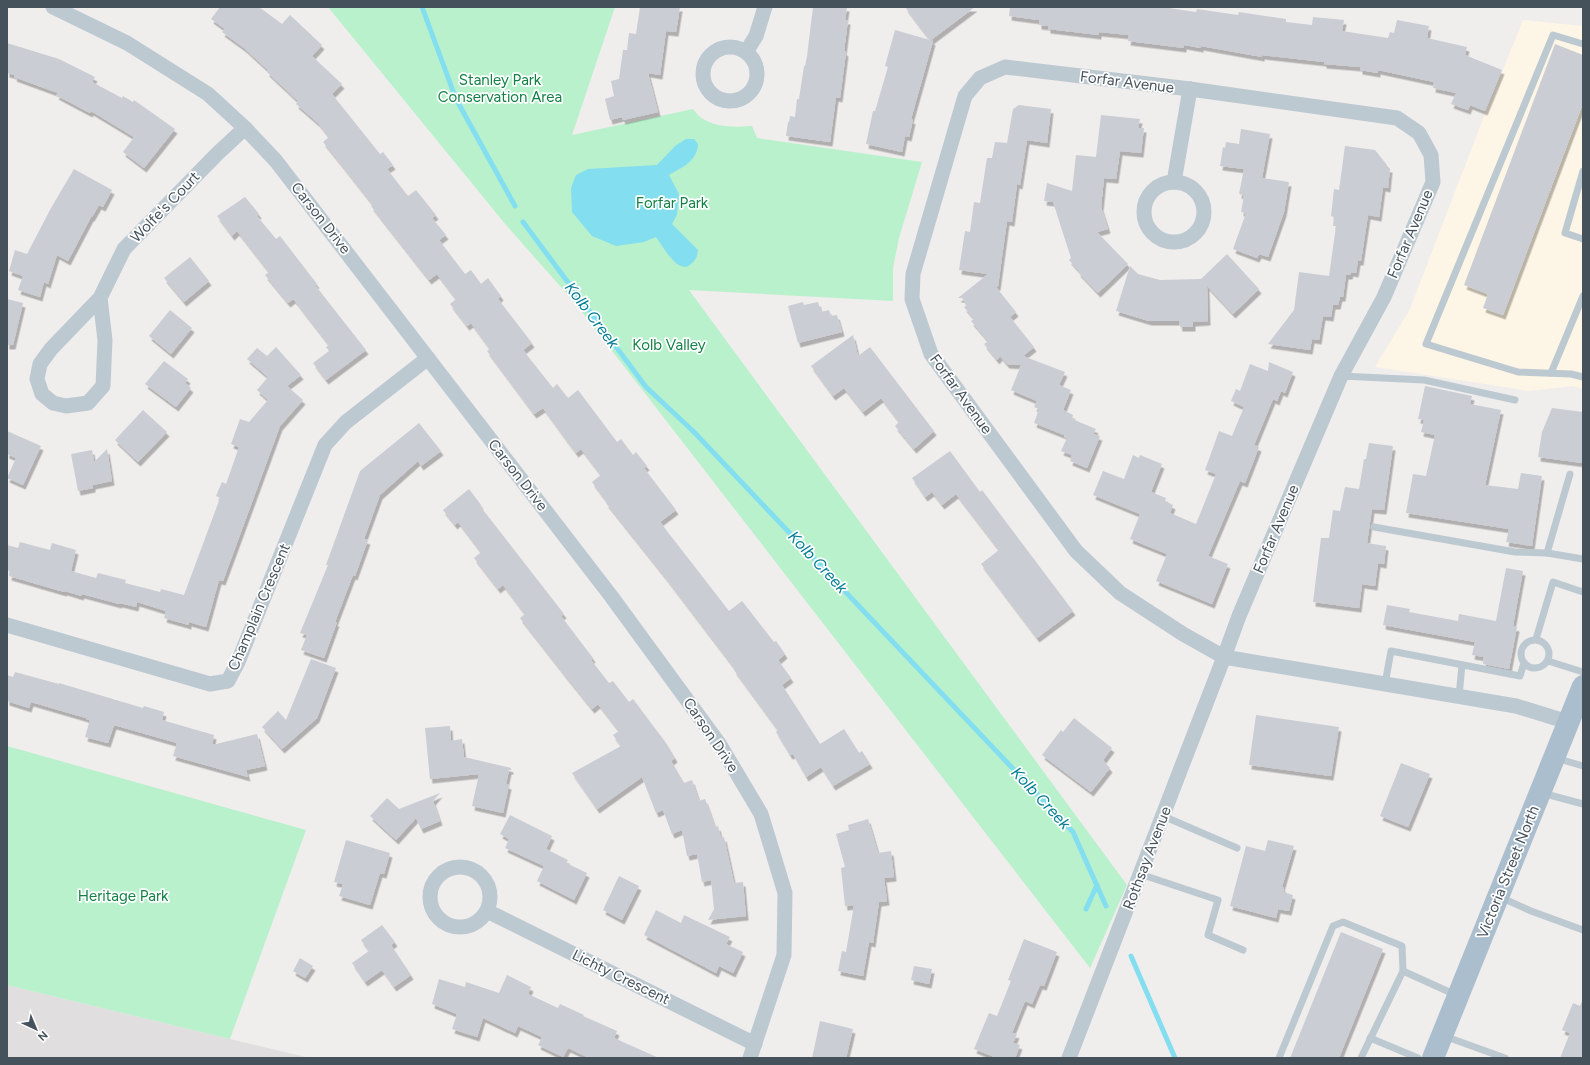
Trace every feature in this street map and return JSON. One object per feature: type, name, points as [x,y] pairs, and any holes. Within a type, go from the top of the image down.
[{"type":"main road","name":"Victoria Street North","points":[[1433,1058],[1583,686]]},
{"type":"street","name":"Carson Drive","points":[[53,7],[127,43],[208,94],[245,128],[276,161],[611,596],[720,745],[761,814],[785,893],[784,955],[750,1058]]},
{"type":"street","points":[[746,52],[756,36],[765,7]]},
{"type":"street","name":"Forfar Avenue","points":[[1224,657],[1239,616],[1340,376],[1384,297],[1433,182],[1431,155],[1419,133],[1397,118],[1005,67],[980,78],[965,96],[913,274],[912,299],[930,354],[1076,551],[1120,593],[1183,634],[1224,657],[1516,706],[1568,722]]},
{"type":"street","points":[[1174,182],[1190,90]]},
{"type":"street","name":"Wolfe's Court","points":[[100,298],[105,340],[103,386],[88,404],[66,406],[53,403],[42,394],[36,379],[40,364],[51,349],[100,298],[124,249],[217,154],[245,128]]},
{"type":"street","name":"Champlain Crescent","points":[[7,625],[210,684],[228,681],[238,662],[325,445],[346,422],[428,358]]},
{"type":"street","name":"Rothsay Avenue","points":[[1069,1058],[1224,657]]},
{"type":"street","points":[[452,867],[464,867],[475,870],[484,878],[489,888],[490,900],[487,911],[480,920],[470,926],[458,928],[446,925],[437,918],[431,908],[429,895],[433,883],[441,873],[452,867]]},
{"type":"street","name":"Lichty Crescent","points":[[487,911],[755,1044]]},
{"type":"lane","points":[[1583,44],[1553,35],[1426,344],[1518,372],[1571,374],[1583,377]]},
{"type":"lane","points":[[1583,171],[1565,232],[1583,239]]},
{"type":"lane","points":[[1551,373],[1583,296]]},
{"type":"lane","points":[[1340,376],[1424,380],[1515,400]]},
{"type":"lane","points":[[1547,553],[1570,474]]},
{"type":"lane","points":[[1374,527],[1515,552],[1547,553],[1583,559]]},
{"type":"lane","points":[[1536,640],[1553,582],[1583,592]]},
{"type":"lane","points":[[1536,640],[1545,644],[1548,647],[1548,661],[1541,667],[1536,668],[1527,666],[1520,655],[1523,646],[1526,642],[1536,640]]},
{"type":"lane","points":[[1385,684],[1391,651],[1520,676],[1524,663]]},
{"type":"lane","points":[[1548,661],[1583,672]]},
{"type":"lane","points":[[1458,696],[1462,665]]},
{"type":"lane","points":[[1554,757],[1583,766]]},
{"type":"lane","points":[[1540,792],[1583,804]]},
{"type":"lane","points":[[1163,816],[1237,848]]},
{"type":"lane","points":[[1140,874],[1218,900],[1208,935],[1243,950]]},
{"type":"lane","points":[[1498,896],[1531,911],[1583,930]]},
{"type":"lane","points":[[1279,1058],[1333,926],[1343,922],[1402,946],[1403,971],[1361,1058]]},
{"type":"lane","points":[[1403,971],[1458,996]]},
{"type":"lane","points":[[1442,1035],[1505,1058]]},
{"type":"lane","points":[[1370,1038],[1418,1058]]},
{"type":"shaded area","points":[[1523,20],[1583,26],[1583,389],[1573,386],[1529,391],[1375,367],[1410,309],[1483,119]]},
{"type":"shaded area","points":[[7,985],[230,1039],[310,1058],[7,1058]]},
{"type":"green space","points":[[328,7],[615,7],[572,135],[693,109],[701,118],[710,123],[734,127],[752,126],[757,138],[922,162],[899,238],[893,268],[893,301],[689,290],[1127,885],[1090,968],[575,303],[506,225]]},
{"type":"green space","name":"Heritage Park","points":[[7,746],[306,830],[230,1039],[7,985]]},
{"type":"water","points":[[686,139],[694,139],[698,144],[695,155],[692,160],[669,175],[679,194],[677,215],[672,224],[698,250],[696,258],[691,264],[686,267],[676,263],[656,237],[644,242],[616,246],[592,236],[572,212],[571,188],[576,175],[588,169],[657,165],[675,146]]},
{"type":"building","points":[[220,7],[259,7],[282,24],[290,15],[322,45],[312,56],[342,84],[332,94],[380,154],[383,152],[393,165],[387,169],[408,196],[416,190],[436,215],[432,218],[446,235],[439,240],[465,274],[471,270],[481,284],[488,278],[501,296],[498,299],[532,343],[523,350],[553,388],[557,384],[568,398],[578,390],[617,442],[621,439],[633,455],[636,452],[647,466],[644,468],[676,510],[660,522],[729,611],[742,601],[774,642],[776,641],[785,654],[778,660],[791,678],[782,685],[820,744],[844,729],[859,753],[862,751],[870,764],[833,786],[821,767],[806,777],[793,754],[790,755],[776,732],[778,730],[734,670],[735,669],[606,503],[607,502],[592,482],[601,475],[581,449],[576,453],[543,408],[534,414],[487,351],[490,349],[471,323],[467,326],[450,304],[456,299],[437,274],[429,280],[371,206],[373,205],[323,142],[329,137],[318,123],[296,104],[298,101],[267,72],[268,70],[244,48],[222,32],[225,29],[211,19]]},
{"type":"building","points":[[640,7],[680,7],[676,32],[666,31],[660,75],[648,73],[658,112],[623,120],[622,117],[610,120],[605,99],[614,96],[611,81],[619,79],[623,50],[627,50],[629,33],[636,34]]},
{"type":"building","points":[[813,7],[847,7],[845,20],[848,20],[844,51],[846,52],[840,98],[836,97],[830,142],[786,136],[790,116],[795,117],[797,99],[799,99],[807,56]]},
{"type":"building","points":[[905,7],[975,7],[931,40],[933,41],[911,119],[913,120],[909,137],[905,136],[902,152],[866,144],[873,111],[875,111],[888,67],[885,66],[895,30],[930,40]]},
{"type":"building","points":[[1010,7],[1162,7],[1196,12],[1197,9],[1238,15],[1239,12],[1286,19],[1286,22],[1312,25],[1313,17],[1344,20],[1342,31],[1388,38],[1390,32],[1394,33],[1397,20],[1429,26],[1427,38],[1467,47],[1465,55],[1502,70],[1485,111],[1470,105],[1468,110],[1451,104],[1456,93],[1433,88],[1434,82],[1378,70],[1378,73],[1360,70],[1360,67],[1324,64],[1324,62],[1262,55],[1262,57],[1201,46],[1201,48],[1184,45],[1184,48],[1128,41],[1129,35],[1099,32],[1099,35],[1048,29],[1048,26],[1039,25],[1039,20],[1009,16]]},
{"type":"building","points":[[7,43],[59,59],[95,77],[92,82],[122,98],[123,96],[133,102],[134,100],[175,129],[144,168],[123,152],[134,137],[91,111],[90,113],[56,95],[58,93],[7,73]]},
{"type":"building","points":[[1555,44],[1583,55],[1583,103],[1503,315],[1483,308],[1488,294],[1464,285]]},
{"type":"building","points":[[1019,105],[1051,109],[1047,143],[1027,140],[1020,185],[1017,184],[1012,222],[1007,221],[998,286],[996,287],[1016,312],[1010,317],[1034,347],[1023,356],[1065,372],[1059,385],[1071,390],[1063,410],[1073,415],[1072,419],[1096,429],[1093,434],[1100,436],[1087,468],[1070,461],[1072,455],[1061,451],[1067,438],[1064,437],[1064,435],[1034,423],[1039,409],[1034,407],[1037,401],[1011,390],[1021,365],[1007,364],[1000,356],[997,360],[984,344],[988,341],[971,321],[974,319],[964,307],[967,305],[962,298],[958,298],[988,274],[959,270],[965,231],[970,232],[974,202],[980,203],[987,158],[992,158],[995,142],[1007,143],[1013,109]]},
{"type":"building","points":[[1101,115],[1140,119],[1138,128],[1144,128],[1141,153],[1120,151],[1116,179],[1104,178],[1101,207],[1108,229],[1097,232],[1128,264],[1098,293],[1069,260],[1071,258],[1053,202],[1044,201],[1047,183],[1072,191],[1076,155],[1096,157]]},
{"type":"building","points":[[1241,129],[1270,134],[1262,178],[1289,182],[1284,212],[1268,257],[1259,254],[1257,258],[1233,249],[1246,213],[1241,212],[1244,195],[1239,194],[1244,169],[1220,166],[1223,147],[1225,148],[1226,142],[1239,144]]},
{"type":"building","points":[[1345,146],[1375,150],[1387,165],[1386,168],[1390,168],[1388,188],[1383,187],[1379,217],[1368,215],[1361,261],[1358,261],[1356,273],[1351,272],[1350,275],[1346,275],[1343,297],[1340,297],[1338,305],[1333,305],[1331,317],[1323,316],[1319,340],[1312,339],[1310,350],[1268,344],[1294,310],[1299,272],[1329,276],[1336,226],[1333,226],[1334,217],[1331,216],[1334,189],[1339,190]]},
{"type":"building","points":[[74,169],[112,190],[103,207],[99,205],[91,217],[68,261],[57,255],[48,284],[44,282],[40,297],[18,290],[23,276],[9,271],[15,250],[27,254],[51,208]]},
{"type":"building","points":[[245,197],[259,214],[257,216],[276,239],[280,236],[317,284],[315,285],[366,350],[326,380],[313,363],[329,351],[326,347],[329,345],[295,301],[293,299],[288,303],[265,275],[269,272],[237,231],[232,236],[217,216]]},
{"type":"building","points":[[1227,254],[1259,289],[1233,314],[1207,286],[1208,321],[1193,322],[1193,327],[1180,327],[1179,321],[1149,321],[1116,311],[1130,266],[1138,274],[1160,280],[1201,279]]},
{"type":"building","points":[[190,257],[209,281],[184,302],[164,278]]},
{"type":"building","points":[[7,299],[23,303],[13,345],[7,345]]},
{"type":"building","points":[[803,302],[804,305],[818,302],[821,312],[829,310],[831,316],[837,315],[842,332],[798,343],[788,306]]},
{"type":"building","points":[[170,310],[192,328],[171,354],[149,336]]},
{"type":"building","points":[[853,335],[858,356],[870,347],[934,431],[914,449],[895,426],[899,422],[881,398],[863,412],[844,388],[833,396],[811,366]]},
{"type":"building","points":[[276,347],[301,375],[287,386],[303,400],[280,426],[223,581],[219,580],[206,627],[189,622],[189,625],[164,618],[166,611],[137,602],[136,607],[119,604],[82,594],[81,596],[65,591],[64,592],[9,576],[10,571],[7,570],[7,545],[18,548],[20,542],[50,550],[52,543],[76,550],[71,571],[96,578],[98,573],[126,580],[125,583],[160,592],[161,589],[184,595],[220,498],[216,496],[222,482],[226,484],[239,447],[231,444],[240,419],[249,422],[268,400],[257,390],[268,377],[247,359],[257,348],[267,356]]},
{"type":"building","points":[[164,361],[188,379],[185,383],[191,388],[176,407],[145,384]]},
{"type":"building","points":[[1269,362],[1293,372],[1285,393],[1281,391],[1277,401],[1273,399],[1254,445],[1259,447],[1245,483],[1240,481],[1208,556],[1228,564],[1212,604],[1156,581],[1167,554],[1130,539],[1140,514],[1093,495],[1103,471],[1124,479],[1133,455],[1139,458],[1140,455],[1162,464],[1151,492],[1166,498],[1165,501],[1173,505],[1170,513],[1196,524],[1216,474],[1205,470],[1219,431],[1232,436],[1244,407],[1231,401],[1236,389],[1240,391],[1250,364],[1268,371]]},
{"type":"building","points":[[1425,386],[1472,396],[1470,404],[1501,410],[1485,485],[1518,489],[1521,473],[1542,476],[1532,546],[1506,542],[1509,529],[1406,513],[1413,474],[1426,476],[1435,435],[1421,432],[1424,420],[1418,419]]},
{"type":"building","points":[[1552,408],[1583,412],[1583,463],[1538,457],[1542,432]]},
{"type":"building","points":[[143,410],[167,432],[138,462],[115,440]]},
{"type":"building","points":[[419,423],[441,451],[421,466],[418,461],[380,495],[364,539],[368,540],[355,576],[353,575],[335,622],[337,622],[324,658],[301,650],[307,635],[300,633],[328,565],[326,565],[360,471]]},
{"type":"building","points":[[7,431],[41,446],[23,485],[7,478],[16,458],[7,454]]},
{"type":"building","points":[[1369,443],[1393,446],[1384,510],[1372,509],[1367,543],[1386,546],[1384,564],[1378,563],[1375,586],[1362,584],[1359,608],[1313,602],[1321,538],[1329,538],[1333,510],[1340,511],[1345,487],[1359,489],[1364,459],[1366,459]]},
{"type":"building","points":[[107,449],[112,481],[93,485],[93,488],[78,491],[71,454],[92,450],[94,462]]},
{"type":"building","points":[[950,451],[980,492],[982,490],[1073,611],[1037,638],[981,564],[999,550],[956,494],[942,505],[932,492],[925,497],[912,478]]},
{"type":"building","points":[[469,489],[481,505],[480,506],[564,614],[561,616],[593,658],[591,660],[609,683],[613,681],[629,702],[633,699],[666,743],[675,758],[671,761],[684,783],[692,780],[699,801],[705,799],[715,827],[718,826],[721,838],[724,837],[734,883],[743,882],[746,916],[708,920],[714,909],[711,880],[702,882],[697,854],[687,856],[682,830],[672,834],[663,810],[656,813],[642,777],[597,809],[572,773],[621,746],[613,735],[619,731],[598,704],[592,709],[567,678],[520,618],[525,614],[503,585],[498,589],[474,558],[481,552],[458,522],[455,525],[443,510]]},
{"type":"building","points":[[1506,568],[1523,571],[1513,626],[1517,627],[1509,669],[1483,664],[1484,657],[1472,655],[1475,642],[1383,625],[1387,605],[1410,609],[1409,612],[1458,621],[1459,614],[1496,621]]},
{"type":"building","points":[[311,659],[336,668],[317,718],[282,749],[262,727],[278,711],[286,720]]},
{"type":"building","points":[[15,672],[59,683],[143,708],[144,706],[164,712],[162,720],[214,735],[212,745],[257,734],[265,766],[246,770],[248,777],[173,756],[177,743],[114,725],[108,743],[85,737],[90,720],[86,718],[31,702],[29,708],[7,701],[7,675],[13,677]]},
{"type":"building","points":[[1256,715],[1339,727],[1331,776],[1249,765]]},
{"type":"building","points":[[1074,718],[1112,748],[1103,760],[1110,768],[1091,792],[1042,755],[1061,730],[1063,732]]},
{"type":"building","points":[[450,726],[451,741],[462,739],[464,757],[511,768],[511,770],[509,770],[506,784],[509,785],[503,813],[472,806],[479,774],[430,779],[425,728]]},
{"type":"building","points":[[1401,763],[1430,774],[1408,827],[1380,816]]},
{"type":"building","points":[[440,793],[433,801],[440,821],[421,829],[416,818],[396,840],[370,816],[387,798],[399,809]]},
{"type":"building","points":[[510,815],[552,836],[546,849],[568,860],[566,863],[587,873],[574,900],[537,881],[544,866],[505,848],[509,839],[500,834]]},
{"type":"building","points":[[868,819],[878,853],[891,851],[894,877],[884,878],[887,901],[879,902],[873,943],[869,942],[863,976],[838,971],[842,951],[846,952],[854,905],[845,906],[841,868],[845,867],[836,834],[849,830],[848,825]]},
{"type":"building","points":[[346,840],[390,853],[384,874],[380,873],[370,905],[339,896],[343,884],[334,882]]},
{"type":"building","points":[[1268,840],[1294,846],[1282,887],[1284,888],[1283,892],[1293,895],[1289,911],[1278,909],[1276,918],[1230,906],[1246,846],[1265,851]]},
{"type":"building","points":[[619,876],[639,886],[622,920],[603,910]]},
{"type":"building","points":[[656,910],[681,923],[684,915],[730,937],[726,944],[743,952],[733,973],[719,966],[716,973],[644,935]]},
{"type":"building","points":[[382,925],[395,942],[391,945],[411,975],[394,987],[382,970],[365,982],[352,963],[369,951],[361,940]]},
{"type":"building","points":[[1341,932],[1383,949],[1339,1058],[1290,1058]]},
{"type":"building","points":[[1024,939],[1057,952],[1044,986],[1040,985],[1032,1004],[1025,1001],[1012,1033],[1017,1034],[1013,1043],[1020,1045],[1015,1058],[997,1058],[974,1049],[989,1013],[997,1016],[1011,981],[1008,980]]},
{"type":"building","points":[[300,958],[313,966],[305,978],[293,971]]},
{"type":"building","points":[[914,966],[932,969],[929,984],[911,980]]},
{"type":"building","points":[[507,975],[531,987],[528,994],[558,1008],[560,1004],[617,1031],[614,1038],[659,1058],[589,1058],[568,1048],[563,1057],[538,1045],[542,1037],[518,1026],[515,1033],[483,1018],[477,1037],[452,1029],[457,1014],[432,1004],[439,979],[465,987],[466,982],[499,993]]},
{"type":"building","points":[[1582,1001],[1583,1058],[1560,1058],[1570,1033],[1562,1030],[1573,1003],[1580,1006]]},
{"type":"building","points":[[820,1021],[853,1029],[846,1058],[812,1058]]},
{"type":"waterway","name":"Kolb Creek","points":[[422,7],[456,99],[515,206]]},
{"type":"waterway","name":"Kolb Creek","points":[[523,222],[646,387],[693,431],[1073,832],[1106,906]]},
{"type":"waterway","points":[[1086,909],[1097,885]]},
{"type":"waterway","name":"Kolb Creek","points":[[1131,956],[1175,1058]]},
{"type":"park label","name":"Stanley Park Conservation Area","points":[[500,88]]},
{"type":"park label","name":"Forfar Park","points":[[672,203]]},
{"type":"park label","name":"Kolb Valley","points":[[669,345]]}]
